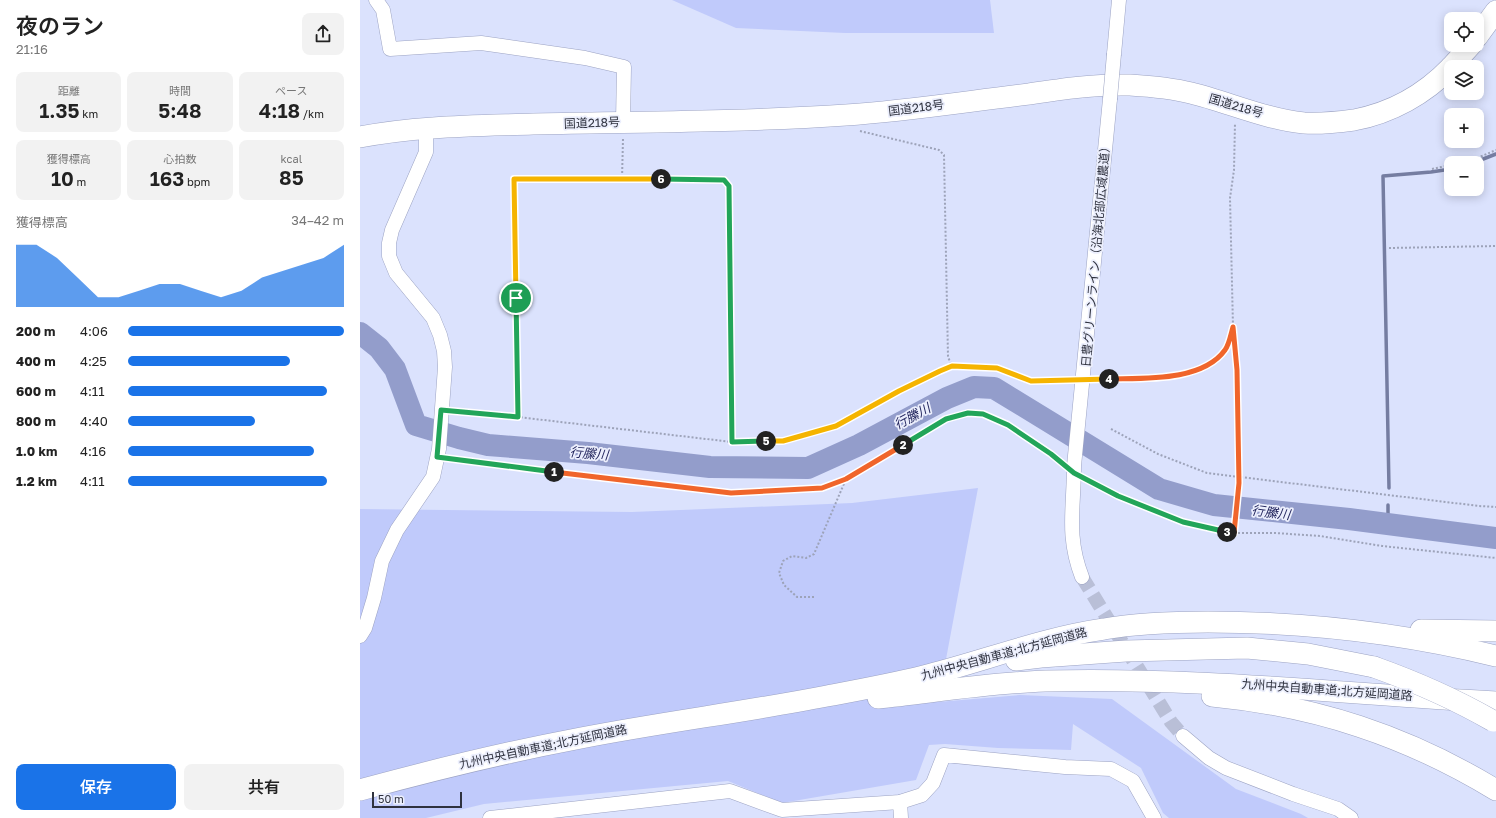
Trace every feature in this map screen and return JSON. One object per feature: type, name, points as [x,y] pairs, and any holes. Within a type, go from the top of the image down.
[{"type":"highway","points":[[1484,27],[1496,11]]},
{"type":"highway","name":"国道218号","points":[[1457,60],[1465,52]]},
{"type":"highway","name":"国道218号","points":[[360,136],[426,128],[623,122],[758,120],[848,115],[918,108],[1083,87],[1130,85],[1187,92],[1280,119],[1306,123],[1356,120],[1391,109],[1422,92],[1444,75]]},
{"type":"highway","name":"九州中央自動車道;北方延岡道路","points":[[929,684],[1051,639],[1131,625],[1184,622],[1234,622],[1302,625],[1440,643],[1496,656]]},
{"type":"highway","points":[[1302,625],[1377,629],[1496,631]]},
{"type":"highway","points":[[929,684],[960,669],[1041,657],[1084,653],[1170,649],[1247,648],[1308,654],[1374,668],[1495,715]]},
{"type":"highway","name":"九州中央自動車道;北方延岡道路","points":[[360,790],[438,769],[580,738],[818,698],[929,684],[976,686],[1006,683],[1133,681],[1256,686],[1495,715]]},
{"type":"highway","points":[[929,684],[1119,688],[1176,692],[1264,703],[1302,710],[1349,723],[1400,740],[1454,765],[1496,790]]},
{"type":"street","points":[[376,0],[383,10],[390,49],[481,43],[585,58],[624,67],[623,122]]},
{"type":"street","name":"日豊グリーンライン（沿海北部広域農道）","points":[[1082,578],[1076,562],[1072,539],[1071,525],[1074,470],[1084,379],[1119,0]]},
{"type":"street","points":[[360,636],[365,628],[374,598],[382,561],[397,530],[433,477],[438,453],[445,367],[444,351],[433,318],[396,273],[389,256],[389,243],[392,230],[426,152],[426,128]]},
{"type":"street","points":[[1183,736],[1209,758],[1226,768],[1293,794],[1338,809],[1351,818]]},
{"type":"street","points":[[490,818],[730,791],[782,810],[900,802],[922,795],[933,783],[944,756],[1065,767],[1111,769],[1133,781],[1154,818]]},
{"type":"street","points":[[900,802],[901,818]]},
{"type":"path","points":[[1234,533],[1239,483],[1237,370],[1233,327],[1230,198],[1234,170],[1236,106]]},
{"type":"path","points":[[622,179],[623,122]]},
{"type":"path","points":[[856,131],[939,150],[944,156],[948,357],[952,366]]},
{"type":"path","points":[[1482,156],[1496,150]]},
{"type":"path","points":[[1432,169],[1444,166]]},
{"type":"path","points":[[518,417],[514,179],[724,180],[729,186],[732,442]]},
{"type":"path","points":[[1389,248],[1496,246]]},
{"type":"path","points":[[441,412],[518,417],[732,442],[783,441],[836,426],[899,391],[952,366],[997,368],[1031,381],[1150,378],[1184,375],[1212,363],[1225,350],[1233,327]]},
{"type":"path","points":[[438,453],[731,493],[822,488],[846,479],[946,419],[968,413],[983,414],[1008,425],[1074,470],[1118,496],[1183,522],[1234,533],[1275,533],[1312,536],[1382,546],[1496,558]]},
{"type":"path","points":[[1111,429],[1158,454],[1207,473],[1329,489],[1496,507]]},
{"type":"path","points":[[814,597],[797,597],[784,586],[779,573],[783,561],[792,556],[806,558],[814,554],[846,479]]},
{"type":"shaded area","points":[[672,0],[990,0],[994,33],[845,33],[736,28]]},
{"type":"shaded area","points":[[978,488],[938,702],[1020,695],[1112,699],[1236,789],[1308,818],[1169,818],[1163,813],[1141,768],[1073,724],[1071,750],[998,748],[945,744],[929,745],[916,780],[782,803],[728,781],[484,804],[426,818],[360,818],[360,509],[632,512],[852,503]]},
{"type":"waterway","points":[[1484,159],[1496,154]]},
{"type":"waterway","points":[[1389,488],[1383,176],[1444,170]]},
{"type":"waterway","name":"行縢川","points":[[360,333],[379,348],[395,369],[416,425],[488,445],[588,453],[710,467],[808,468],[859,445],[947,398],[974,387],[994,388],[1159,489],[1214,505],[1349,519],[1496,538]]},
{"type":"waterway","points":[[1388,505],[1388,524]]},
{"type":"tunnel","points":[[1082,577],[1171,722],[1183,736]]},
{"type":"route","points":[[514,179],[724,180],[729,186],[732,442],[783,441],[836,426],[899,391],[952,366],[997,368],[1031,381],[1150,378],[1184,375],[1212,363],[1225,350],[1233,327],[1237,370],[1239,483],[1234,533],[1183,522],[1118,496],[1074,473],[1051,454],[1008,425],[983,414],[968,413],[946,419],[846,479],[822,488],[731,493],[437,457],[439,449],[441,410],[518,417],[516,298],[514,179]]}]
